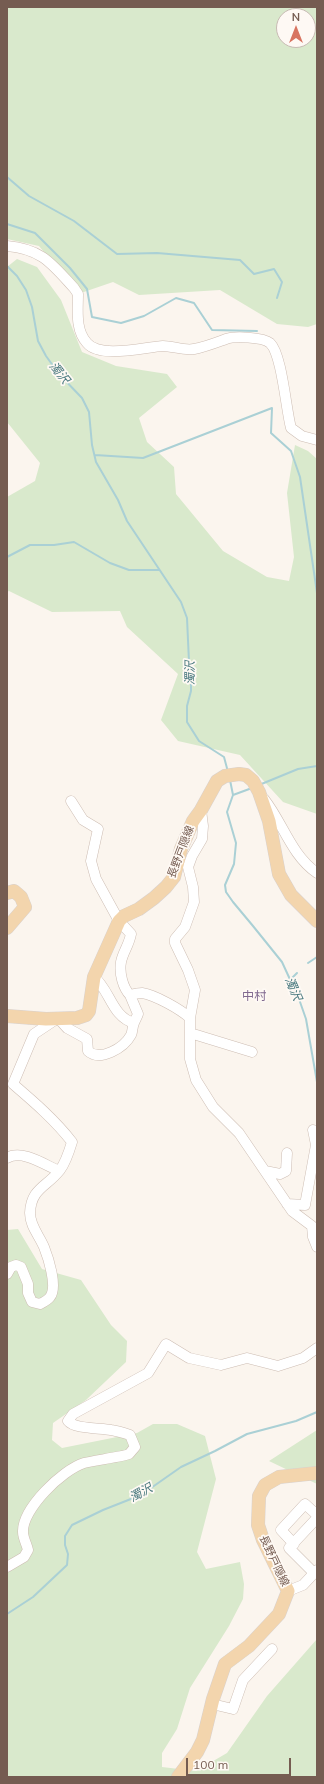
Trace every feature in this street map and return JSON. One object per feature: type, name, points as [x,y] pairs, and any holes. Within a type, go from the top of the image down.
[{"type":"main road","name":"長野戸隠線","points":[[119,921],[124,916],[139,909],[166,887],[174,877],[181,849],[193,821],[201,810],[217,781],[225,776],[239,774],[246,775],[253,781],[258,792],[269,821],[279,874],[291,896],[317,921]]},
{"type":"main road","points":[[7,893],[14,891],[21,897],[25,907],[7,928]]},
{"type":"main road","points":[[7,1016],[46,1019],[77,1018],[86,1015],[89,1011],[94,977],[119,921]]},
{"type":"main road","name":"長野戸隠線","points":[[178,1777],[197,1752],[203,1740],[212,1704],[225,1664],[249,1646],[279,1614],[288,1591],[263,1540],[258,1525],[259,1496],[265,1485],[279,1477],[317,1473]]},
{"type":"street","points":[[7,246],[27,250],[46,258],[74,288],[78,294],[80,334],[91,348],[97,350],[129,350],[164,346],[192,349],[227,339],[258,338],[269,342],[274,348],[278,361],[291,428],[302,436],[317,440]]},
{"type":"street","points":[[258,792],[280,822],[287,838],[300,858],[317,873]]},
{"type":"street","points":[[7,1274],[11,1267],[16,1265],[21,1267],[28,1284],[28,1293],[32,1302],[40,1304],[51,1296],[54,1287],[50,1268],[44,1247],[31,1222],[30,1213],[34,1194],[59,1171],[69,1156],[72,1142],[36,1104],[13,1084],[34,1034],[58,1018],[67,1028],[87,1039],[88,1051],[92,1054],[102,1055],[122,1046],[131,1035],[138,1014],[130,995],[123,985],[121,962],[130,942],[131,934],[119,921],[96,879],[91,861],[98,829],[83,820],[71,800]]},
{"type":"street","points":[[201,810],[203,826],[202,840],[192,856],[188,867],[193,887],[194,902],[185,927],[175,939],[175,943],[188,970],[195,990],[190,1018],[190,1059],[196,1080],[213,1107],[239,1133],[292,1211],[314,1224],[313,1237],[317,1247]]},
{"type":"street","points":[[94,977],[99,982],[108,999],[119,1014],[126,1021],[134,1023]]},
{"type":"street","points":[[130,995],[143,993],[175,1008],[190,1018]]},
{"type":"street","points":[[190,1033],[236,1045],[252,1052]]},
{"type":"street","points":[[287,1204],[305,1205],[316,1145],[313,1130]]},
{"type":"street","points":[[265,1171],[280,1174],[286,1171],[287,1153]]},
{"type":"street","points":[[7,1158],[12,1155],[25,1156],[59,1171]]},
{"type":"street","points":[[7,1567],[24,1557],[28,1550],[23,1534],[23,1526],[49,1486],[68,1470],[83,1463],[128,1455],[135,1447],[130,1435],[112,1430],[77,1426],[68,1421],[69,1418],[80,1410],[148,1373],[166,1344],[189,1358],[221,1365],[247,1358],[278,1366],[303,1358],[317,1348]]},
{"type":"street","points":[[288,1591],[303,1585],[316,1572],[290,1548],[294,1544],[317,1517],[305,1504],[280,1530],[294,1544]]},
{"type":"street","points":[[212,1704],[233,1709],[243,1680],[272,1650]]},
{"type":"green space","points":[[7,7],[317,7],[317,324],[308,327],[277,324],[220,290],[139,295],[113,282],[78,294],[39,246],[7,239]]},
{"type":"green space","points":[[17,259],[37,267],[61,300],[82,352],[116,366],[167,374],[177,387],[139,418],[147,442],[174,467],[176,494],[223,551],[267,577],[289,581],[294,557],[287,493],[295,445],[308,451],[317,459],[317,814],[283,802],[240,755],[178,741],[161,720],[178,674],[127,627],[120,611],[52,612],[9,591],[7,592],[7,497],[35,481],[40,463],[7,422],[7,267]]},
{"type":"green space","points":[[18,1229],[42,1269],[81,1280],[111,1325],[127,1341],[126,1362],[86,1400],[53,1423],[52,1440],[62,1448],[137,1433],[153,1424],[177,1424],[205,1436],[216,1479],[197,1552],[206,1569],[240,1562],[244,1584],[243,1599],[229,1626],[190,1688],[177,1729],[162,1753],[162,1767],[196,1771],[227,1753],[267,1696],[317,1639],[317,1777],[7,1777],[7,1230]]},
{"type":"green space","points":[[317,1430],[317,1484],[269,1461]]},
{"type":"waterway","points":[[7,177],[29,196],[74,221],[117,254],[157,253],[240,260],[254,274],[274,269],[282,282],[277,298]]},
{"type":"waterway","points":[[7,224],[35,233],[70,268],[87,289],[92,317],[121,323],[144,316],[176,298],[194,303],[212,330],[257,331]]},
{"type":"waterway","name":"濁沢","points":[[7,266],[17,276],[26,290],[32,307],[38,341],[46,356],[59,374],[82,398],[89,412],[92,445],[96,462],[118,500],[127,521],[181,602],[187,618],[191,673],[191,691],[187,706],[187,722],[199,741],[224,757],[228,772]]},
{"type":"waterway","points":[[95,455],[143,458],[272,408],[271,433],[291,451],[300,477],[317,593]]},
{"type":"waterway","points":[[7,557],[30,545],[54,545],[74,542],[110,563],[129,570],[159,570]]},
{"type":"waterway","points":[[259,785],[298,769],[317,766]]},
{"type":"waterway","name":"濁沢","points":[[230,780],[233,795],[227,812],[236,843],[234,864],[225,885],[226,892],[282,962],[299,999],[306,1019],[317,1082]]},
{"type":"waterway","points":[[233,795],[252,788]]},
{"type":"waterway","points":[[308,963],[317,957]]},
{"type":"waterway","points":[[290,980],[297,973]]},
{"type":"waterway","name":"濁沢","points":[[7,1614],[33,1597],[67,1565],[68,1554],[65,1545],[65,1536],[72,1525],[103,1510],[141,1495],[181,1467],[247,1434],[296,1421],[317,1412]]},
{"type":"district","name":"中村","points":[[254,996]]}]
